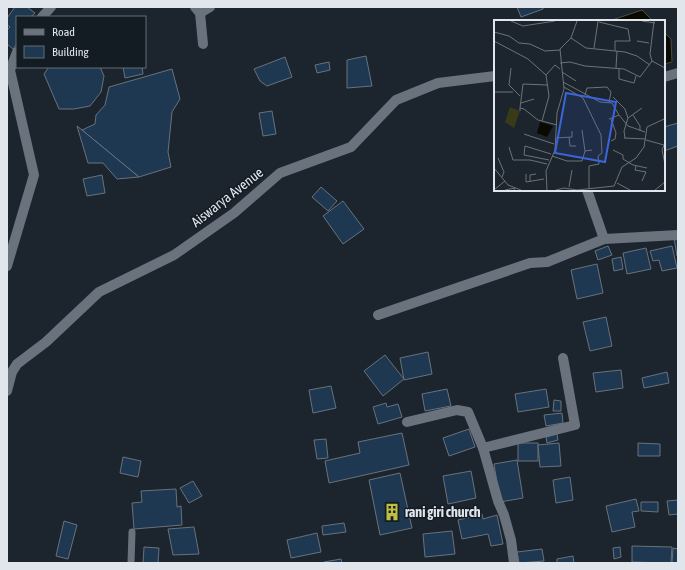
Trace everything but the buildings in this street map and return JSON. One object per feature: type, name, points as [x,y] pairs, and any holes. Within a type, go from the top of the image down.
[{"type":"street","points":[[43,16],[51,7]]},
{"type":"street","points":[[203,44],[197,10],[210,7]]},
{"type":"street","points":[[7,266],[34,175],[9,70],[16,54]]},
{"type":"street","points":[[665,77],[678,73]]},
{"type":"street","name":"Aiswarya Avenue","points":[[7,391],[12,372],[17,364],[46,342],[99,292],[174,255],[234,213],[280,173],[351,147],[396,100],[438,83],[494,76]]},
{"type":"street","points":[[587,191],[604,239]]},
{"type":"street","points":[[378,315],[530,263],[547,262],[604,239],[678,235]]},
{"type":"street","points":[[483,448],[575,425],[563,358]]},
{"type":"street","points":[[407,422],[457,410],[468,412],[483,448],[498,501],[504,515],[511,540],[514,563]]},
{"type":"lane","points":[[131,563],[132,532]]},
{"type":"shaded area","points":[[642,10],[652,20],[612,20]]},
{"type":"shaded area","points":[[665,33],[671,39],[672,62],[665,64]]},
{"type":"place","name":"rani giri church","points":[[392,512]]}]
